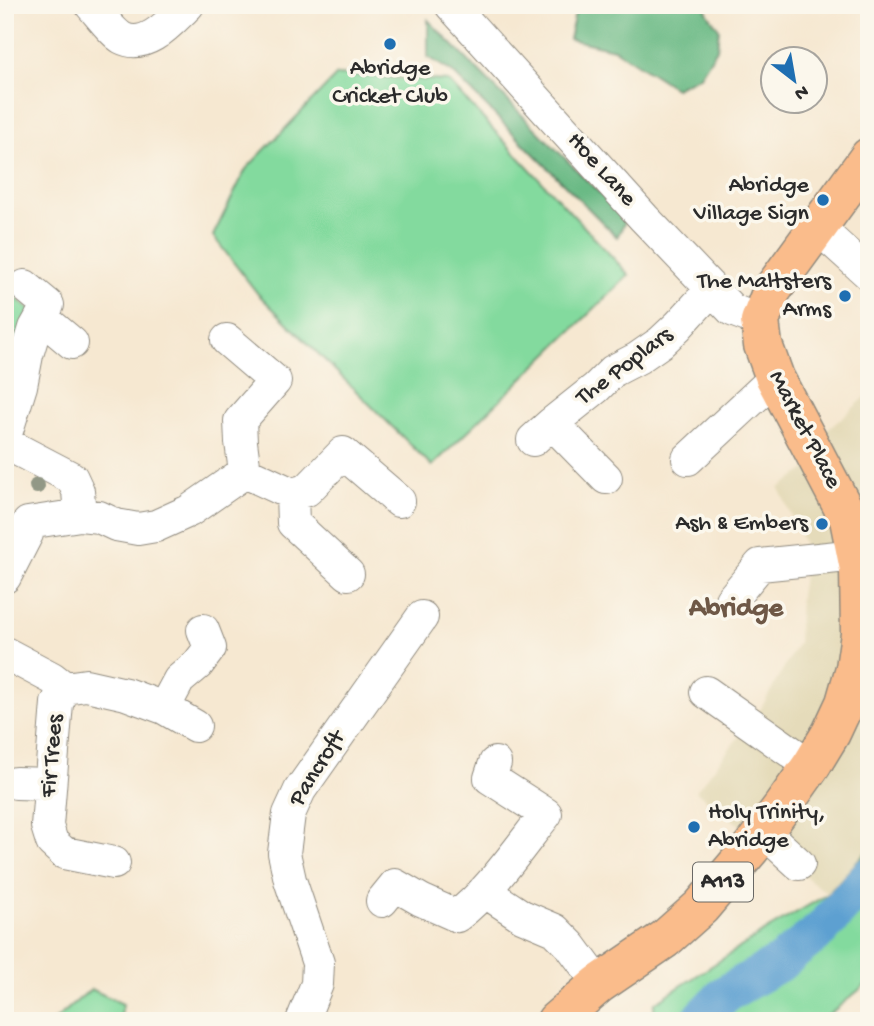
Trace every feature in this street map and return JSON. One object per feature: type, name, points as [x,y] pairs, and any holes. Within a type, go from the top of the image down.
[{"type":"main road","points":[[760,321],[772,290],[866,166]]},
{"type":"main road","name":"Market Place","points":[[760,321],[763,345],[775,378],[849,519],[861,563],[860,634],[855,668],[857,711]]},
{"type":"main road","name":"A113","points":[[556,1021],[599,984],[665,939],[701,907],[764,832],[831,733],[857,711]]},
{"type":"street","points":[[91,5],[122,38],[137,41],[155,35],[188,5]]},
{"type":"street","name":"Hoe Lane","points":[[451,5],[644,218],[732,310],[760,321]]},
{"type":"street","points":[[818,228],[869,274]]},
{"type":"street","name":"The Poplars","points":[[606,478],[552,435],[613,371],[661,342],[712,289]]},
{"type":"street","points":[[5,437],[44,299],[72,343]]},
{"type":"street","points":[[227,341],[275,381],[240,421],[245,472]]},
{"type":"street","points":[[688,459],[775,378]]},
{"type":"street","points":[[5,443],[72,478],[78,491],[80,515]]},
{"type":"street","points":[[245,472],[283,490],[307,490],[343,453],[399,501]]},
{"type":"street","points":[[5,577],[27,534],[17,514],[80,515],[99,517],[116,525],[138,528],[156,526],[189,511],[245,472]]},
{"type":"street","points":[[283,490],[293,523],[348,574]]},
{"type":"street","points":[[731,600],[760,565],[861,563]]},
{"type":"street","name":"Pancroft","points":[[302,1021],[317,984],[318,963],[290,880],[284,853],[289,814],[300,790],[421,616]]},
{"type":"street","points":[[164,709],[179,680],[198,664],[210,648],[203,630]]},
{"type":"street","name":"Fir Trees","points":[[5,653],[65,688],[86,685],[126,694],[164,709],[195,726]]},
{"type":"street","name":"Fir Trees","points":[[65,688],[57,703],[47,826],[52,842],[64,853],[114,863]]},
{"type":"street","points":[[706,692],[811,766]]},
{"type":"street","points":[[382,901],[396,885],[457,916],[484,891],[546,814],[491,778],[495,763]]},
{"type":"street","points":[[16,783],[50,785]]},
{"type":"street","points":[[764,832],[799,864]]},
{"type":"street","points":[[484,891],[522,916],[555,930],[571,946],[599,984]]},
{"type":"shaded area","points":[[869,394],[869,683],[862,725],[869,733],[869,849],[828,894],[696,791],[760,710],[798,643],[800,596],[807,551],[779,488],[812,465],[822,435]]},
{"type":"green space","points":[[577,5],[705,5],[719,29],[717,49],[700,76],[675,88],[614,49],[569,39]]},
{"type":"green space","points":[[428,20],[626,220],[617,237],[452,72],[428,57]]},
{"type":"green space","points":[[337,75],[448,81],[629,275],[432,466],[258,294],[213,236],[246,169]]},
{"type":"green space","points":[[5,290],[37,314],[17,374],[5,371]]},
{"type":"green space","points":[[869,849],[869,982],[821,1021],[652,1021],[655,1003],[768,929],[828,894]]},
{"type":"green space","points":[[91,989],[123,1004],[120,1021],[54,1021]]},
{"type":"waterway","points":[[699,1021],[725,994],[781,962],[821,930],[869,876]]},
{"type":"place","name":"Abridge Cricket Club","points":[[390,44]]},
{"type":"place","name":"Abridge Village Sign","points":[[823,200]]},
{"type":"place","name":"The Maltsters Arms","points":[[845,296]]},
{"type":"place","name":"Ash & Embers","points":[[822,524]]},
{"type":"place","name":"Holy Trinity, Abridge","points":[[694,827]]},
{"type":"district","name":"Abridge","points":[[736,609]]}]
